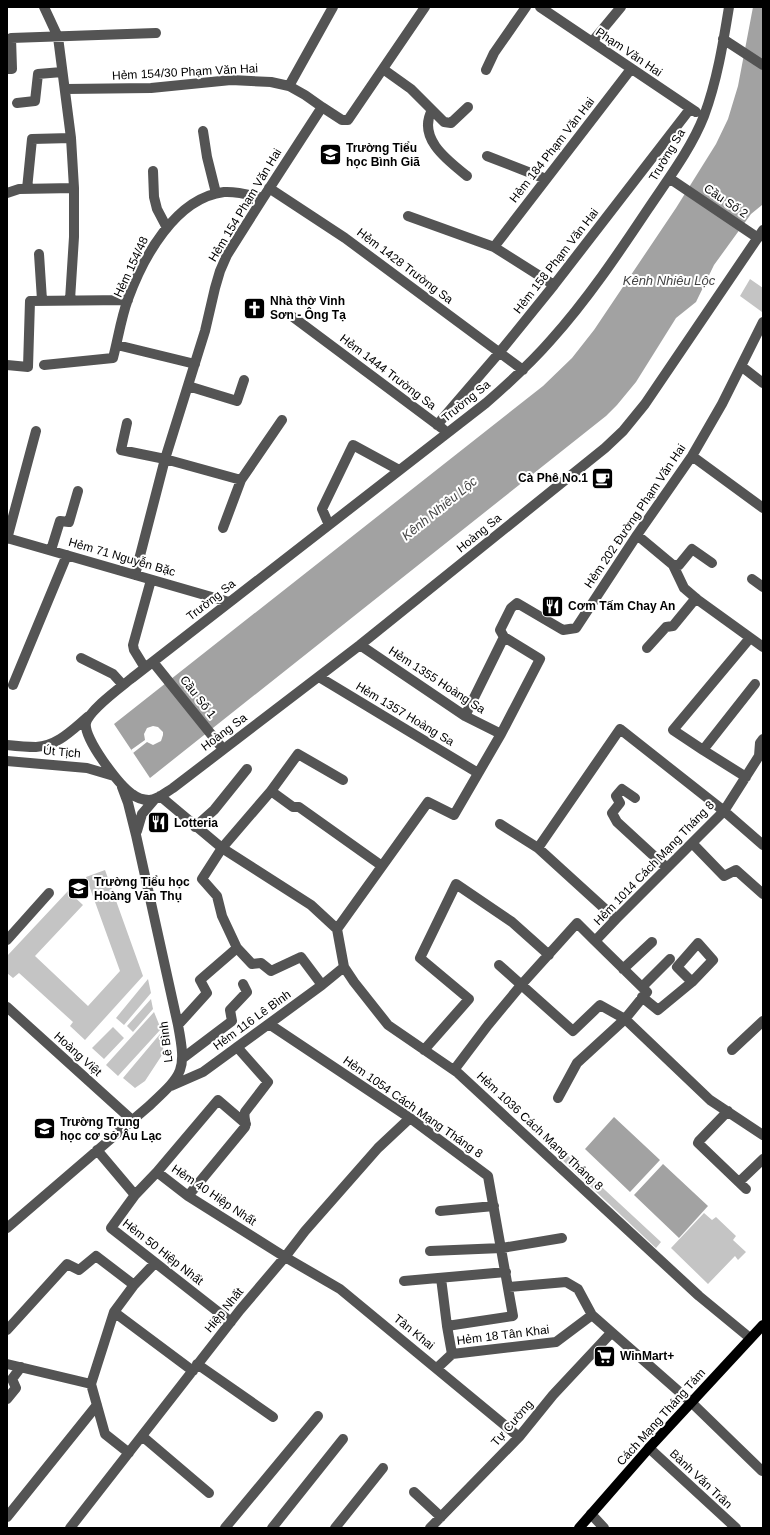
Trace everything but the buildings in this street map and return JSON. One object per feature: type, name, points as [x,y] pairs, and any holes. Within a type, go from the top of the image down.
[{"type":"main road","name":"Cách Mạng Tháng Tám","points":[[579,1528],[649,1448],[763,1325]]},
{"type":"street","points":[[44,7],[58,37],[62,72],[66,89],[71,138],[74,188],[74,237],[70,300]]},
{"type":"street","points":[[289,86],[333,7]]},
{"type":"street","points":[[322,107],[342,120],[348,120],[425,7]]},
{"type":"street","points":[[486,70],[494,53],[526,7]]},
{"type":"street","name":"Phạm Văn Hai","points":[[540,7],[703,117]]},
{"type":"street","points":[[592,42],[621,7]]},
{"type":"street","name":"Trường Sa","points":[[36,747],[52,744],[65,737],[149,665],[448,433],[486,403],[523,370],[551,340],[581,304],[625,244],[688,148],[703,117],[716,77],[729,7]]},
{"type":"street","points":[[7,69],[12,69],[11,38],[156,33]]},
{"type":"street","points":[[724,39],[763,66]]},
{"type":"street","points":[[383,69],[411,89],[444,122],[451,123],[468,107]]},
{"type":"street","name":"Hẻm 184 Phạm Văn Hai","points":[[494,247],[631,69]]},
{"type":"street","points":[[17,103],[35,102],[38,74],[62,72]]},
{"type":"street","name":"Hẻm 154/30 Phạm Văn Hai","points":[[66,89],[151,88],[246,80],[279,83],[289,86],[322,107]]},
{"type":"street","name":"Hẻm 154 Phạm Văn Hai","points":[[135,575],[165,459],[195,364],[220,271],[227,255],[322,107]]},
{"type":"street","name":"Hẻm 158 Phạm Văn Hai","points":[[437,425],[499,353],[554,285],[690,109]]},
{"type":"street","points":[[432,110],[428,117],[427,126],[431,138],[444,158],[467,176]]},
{"type":"street","points":[[203,131],[207,157],[216,193]]},
{"type":"street","points":[[27,189],[32,139],[71,138]]},
{"type":"street","points":[[487,156],[546,179]]},
{"type":"street","points":[[153,171],[154,197],[157,209],[167,228]]},
{"type":"street","name":"Cầu Số 2","points":[[669,178],[747,231],[760,234]]},
{"type":"street","points":[[7,194],[27,189],[74,188]]},
{"type":"street","name":"Hẻm 1428 Trường Sa","points":[[269,188],[345,238],[523,370]]},
{"type":"street","name":"Hẻm 154/48","points":[[44,364],[113,358],[128,300],[135,282],[157,241],[167,228],[193,204],[216,193],[231,192],[263,198]]},
{"type":"street","points":[[408,216],[494,247],[554,285]]},
{"type":"street","name":"Hoàng Sa","points":[[136,835],[137,826],[142,814],[157,798],[360,645],[605,448],[623,431],[645,404],[760,234]]},
{"type":"street","points":[[39,254],[42,300]]},
{"type":"street","points":[[7,365],[28,367],[30,301],[128,300]]},
{"type":"street","name":"Hẻm 1444 Trường Sa","points":[[293,317],[448,433]]},
{"type":"street","name":"Hẻm 202 Đường Phạm Văn Hai","points":[[504,637],[500,630],[511,608],[517,603],[562,630],[576,628],[637,535],[692,456],[722,404],[763,322]]},
{"type":"street","points":[[117,345],[195,364]]},
{"type":"street","points":[[741,366],[763,383]]},
{"type":"street","points":[[188,386],[238,401],[244,380]]},
{"type":"street","points":[[223,528],[240,480],[282,420]]},
{"type":"street","points":[[127,423],[121,450],[165,459],[240,480]]},
{"type":"street","points":[[7,538],[36,431]]},
{"type":"street","points":[[328,525],[322,510],[354,445],[399,470]]},
{"type":"street","points":[[692,456],[763,508]]},
{"type":"street","points":[[51,550],[60,521],[69,522],[78,492]]},
{"type":"street","points":[[637,535],[673,565],[684,588],[763,647]]},
{"type":"street","name":"Hẻm 71 Nguyễn Bặc","points":[[7,538],[229,602]]},
{"type":"street","points":[[673,565],[679,565],[692,549],[712,563]]},
{"type":"street","points":[[13,684],[67,555]]},
{"type":"street","points":[[752,579],[763,587]]},
{"type":"street","name":"Cầu Số 1","points":[[151,580],[133,645],[134,650],[149,665],[162,672],[223,749]]},
{"type":"street","points":[[647,648],[666,627],[673,626],[696,598]]},
{"type":"street","points":[[90,714],[86,723],[88,735],[117,779],[131,793],[140,799],[157,798],[222,848],[310,905],[337,929],[428,802],[454,815],[501,734],[540,659],[504,637],[465,716]]},
{"type":"street","points":[[746,777],[673,730],[750,638]]},
{"type":"street","name":"Hẻm 1355 Hoàng Sa","points":[[360,645],[465,716],[501,734]]},
{"type":"street","points":[[81,658],[113,674],[123,686]]},
{"type":"street","name":"Hẻm 1357 Hoàng Sa","points":[[319,677],[478,773]]},
{"type":"street","points":[[702,750],[755,684]]},
{"type":"street","points":[[538,848],[620,729],[724,811],[763,845]]},
{"type":"street","name":"Út Tịch","points":[[7,745],[36,747]]},
{"type":"street","name":"Hẻm 1014 Cách Mạng Tháng 8","points":[[692,982],[658,1010],[623,969],[595,941],[724,811],[759,756],[762,747]]},
{"type":"street","points":[[322,986],[300,957],[271,971],[261,963],[252,964],[237,948],[222,916],[217,896],[202,879],[222,848],[271,791],[298,754],[343,780]]},
{"type":"street","name":"Út Tịch","points":[[8,762],[87,768],[117,779]]},
{"type":"street","points":[[195,827],[218,806],[247,769]]},
{"type":"street","name":"Lê Bình","points":[[7,1228],[171,1086],[180,1072],[183,1058],[178,1025],[127,798],[117,779]]},
{"type":"street","points":[[635,798],[622,789],[616,796],[620,803],[612,813],[617,822],[667,868]]},
{"type":"street","points":[[271,791],[293,807],[299,807],[382,866]]},
{"type":"street","points":[[500,824],[538,848],[616,919]]},
{"type":"street","points":[[692,843],[724,876],[736,870],[763,894]]},
{"type":"street","points":[[424,1050],[469,999],[420,958],[456,884],[512,922],[549,954]]},
{"type":"street","points":[[7,940],[49,893]]},
{"type":"street","points":[[454,1070],[488,1025],[522,984],[577,923],[595,941]]},
{"type":"street","name":"Hẻm 1036 Cách Mạng Tháng 8","points":[[337,929],[344,967],[388,1025],[454,1070],[699,1296],[750,1338]]},
{"type":"street","points":[[623,969],[652,942]]},
{"type":"street","points":[[178,1025],[207,993],[200,980],[237,948]]},
{"type":"street","points":[[558,1098],[577,1063],[625,1019],[642,992],[670,959]]},
{"type":"street","points":[[499,965],[573,1031],[600,1005],[625,1019],[710,1100],[763,1135]]},
{"type":"street","name":"Hẻm 116 Lê Bình","points":[[171,1086],[203,1072],[322,986],[344,967]]},
{"type":"street","points":[[183,1058],[232,1021],[230,1010],[247,992],[243,984]]},
{"type":"street","name":"Hoàng Việt","points":[[7,1007],[132,1120]]},
{"type":"street","points":[[732,1050],[763,1021]]},
{"type":"street","name":"Hẻm 1054 Cách Mạng Tháng 8","points":[[269,1024],[410,1118],[488,1176],[513,1316],[447,1326]]},
{"type":"street","points":[[237,1047],[268,1082],[245,1112],[244,1115],[246,1124]]},
{"type":"street","points":[[157,1172],[218,1100],[246,1124]]},
{"type":"street","points":[[728,1111],[698,1142],[742,1186],[763,1159]]},
{"type":"street","name":"Hiệp Nhất","points":[[70,1528],[305,1230],[378,1148],[410,1118]]},
{"type":"street","points":[[188,1196],[246,1124]]},
{"type":"street","points":[[97,1150],[135,1195]]},
{"type":"street","name":"Hẻm 40 Hiệp Nhất","points":[[135,1195],[157,1172],[188,1196],[285,1257]]},
{"type":"street","name":"Hẻm 50 Hiệp Nhất","points":[[135,1195],[111,1228],[231,1322]]},
{"type":"street","points":[[440,1211],[494,1206]]},
{"type":"street","points":[[430,1251],[502,1248],[562,1238]]},
{"type":"street","points":[[7,1330],[68,1264],[79,1270],[96,1256],[134,1285]]},
{"type":"street","name":"Tân Khai","points":[[285,1257],[340,1289],[519,1437]]},
{"type":"street","points":[[129,1453],[105,1434],[91,1384],[114,1312],[134,1285],[155,1263]]},
{"type":"street","points":[[404,1281],[506,1272]]},
{"type":"street","points":[[441,1278],[452,1354]]},
{"type":"street","points":[[509,1288],[566,1282],[578,1288],[592,1315],[692,1403],[762,1471]]},
{"type":"street","points":[[114,1312],[195,1368],[273,1417]]},
{"type":"street","name":"Hẻm 18 Tân Khai","points":[[437,1368],[452,1354],[556,1342],[592,1315]]},
{"type":"street","name":"Tự Cường","points":[[430,1528],[519,1437],[553,1395],[611,1333]]},
{"type":"street","points":[[7,1364],[91,1384]]},
{"type":"street","points":[[7,1399],[16,1388],[12,1379],[21,1367]]},
{"type":"street","points":[[7,1516],[97,1405]]},
{"type":"street","points":[[225,1528],[318,1416]]},
{"type":"street","points":[[142,1436],[209,1493]]},
{"type":"street","points":[[272,1528],[343,1439]]},
{"type":"street","name":"Bành Văn Trân","points":[[649,1448],[736,1528]]},
{"type":"street","points":[[335,1528],[383,1468]]},
{"type":"street","points":[[414,1492],[441,1517]]},
{"type":"street","points":[[591,1514],[604,1528]]},
{"type":"water","name":"Kênh Nhiêu Lộc","points":[[753,7],[763,7],[763,202],[762,205],[751,214],[714,265],[696,302],[676,318],[636,382],[606,416],[150,778],[114,724],[543,386],[572,358],[594,330],[676,208],[716,144],[728,119],[738,86]]},
{"type":"water","points":[[614,1117],[660,1160],[630,1192],[585,1149]]},
{"type":"water","points":[[663,1164],[708,1206],[679,1238],[634,1195]]},
{"type":"pier","points":[[153,726],[158,727],[163,732],[161,741],[153,745],[147,742],[133,753],[131,750],[145,740],[144,734],[147,728]]},
{"type":"place","name":"Trường Tiểu học Bình Giã","points":[[331,155]]},
{"type":"place","name":"Nhà thờ Vinh Sơn - Ông Tạ","points":[[255,308]]},
{"type":"place","name":"Cà Phê No.1","points":[[603,478]]},
{"type":"place","name":"Cơm Tấm Chay An","points":[[553,606]]},
{"type":"place","name":"Lotteria","points":[[158,823]]},
{"type":"place","name":"Trường Tiểu học Hoàng Văn Thụ","points":[[79,889]]},
{"type":"place","name":"Trường Trung học cơ sở Âu Lạc","points":[[45,1129]]},
{"type":"place","name":"WinMart+","points":[[604,1356]]}]
